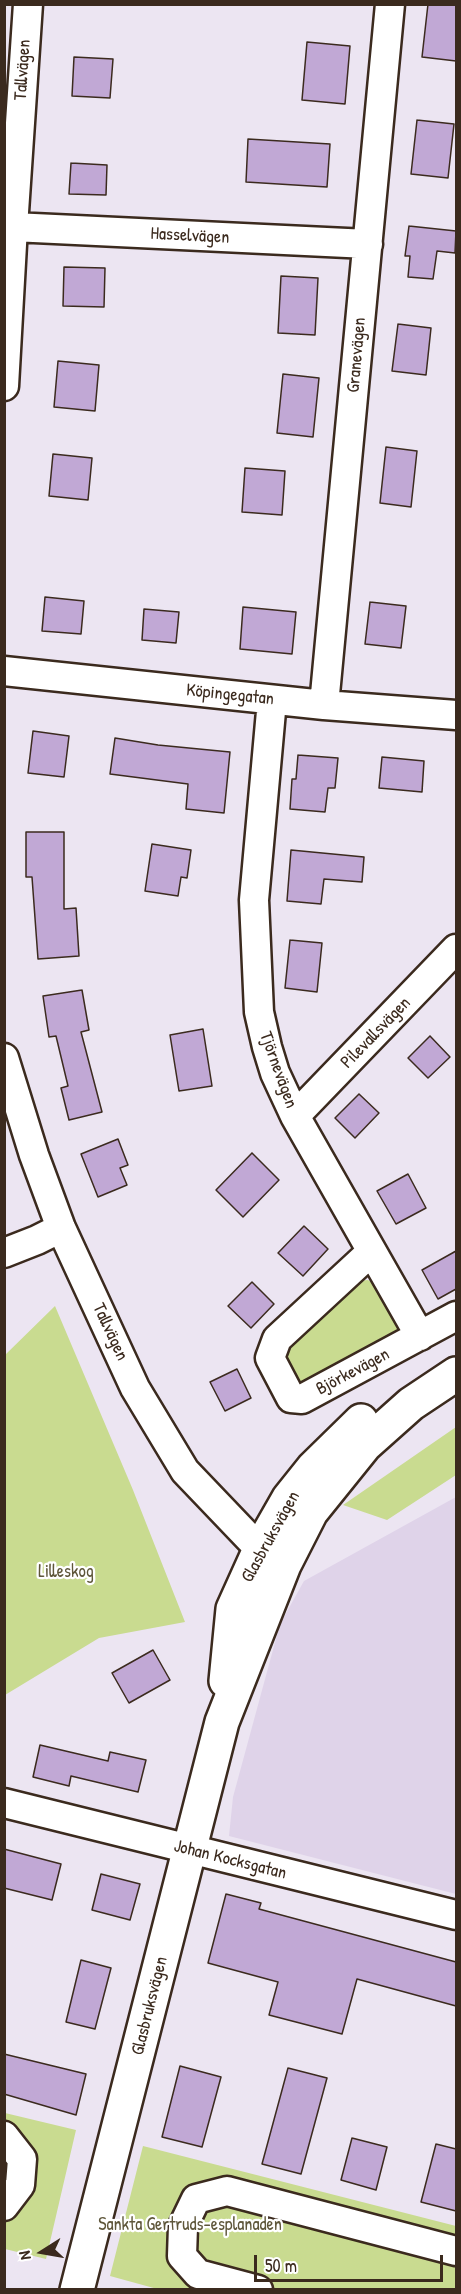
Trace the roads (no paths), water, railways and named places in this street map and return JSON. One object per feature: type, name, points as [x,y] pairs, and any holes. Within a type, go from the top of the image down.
[{"type":"main road","name":"Glasbruksvägen","points":[[76,2289],[222,1722],[289,1498],[313,1468],[371,1412],[429,1367],[456,1352]]},
{"type":"main road","name":"Glasbruksvägen","points":[[272,1556],[365,1445],[411,1404],[456,1374]]},
{"type":"street","name":"Tallvägen","points":[[4,386],[13,227],[12,121],[28,4]]},
{"type":"street","name":"Granevägen","points":[[324,705],[390,4]]},
{"type":"street","name":"Hasselvägen","points":[[13,227],[368,244]]},
{"type":"street","name":"Köpingegatan","points":[[4,671],[272,700],[456,715]]},
{"type":"street","name":"Tjörnevägen","points":[[272,700],[254,900],[255,963],[259,1012],[267,1047],[275,1073],[295,1116],[420,1336]]},
{"type":"street","name":"Pilevallsvägen","points":[[295,1116],[456,949]]},
{"type":"street","name":"Tallvägen","points":[[4,1058],[34,1155],[61,1228],[135,1388],[184,1471],[228,1518],[272,1556]]},
{"type":"street","points":[[4,1253],[61,1228]]},
{"type":"street","name":"Björkevägen","points":[[371,1252],[277,1339],[270,1358],[291,1398],[302,1399],[456,1316]]},
{"type":"street","name":"Johan Kocksgatan","points":[[4,1803],[456,1915]]},
{"type":"street","points":[[4,2136],[22,2159],[20,2185],[4,2206]]},
{"type":"street","points":[[258,2289],[198,2274],[182,2256],[183,2226],[196,2199],[227,2191],[456,2251]]},
{"type":"park label","name":"Lilleskog","points":[[66,1572]]},
{"type":"park label","name":"Sankta Gertruds-esplanaden","points":[[190,2225]]}]
